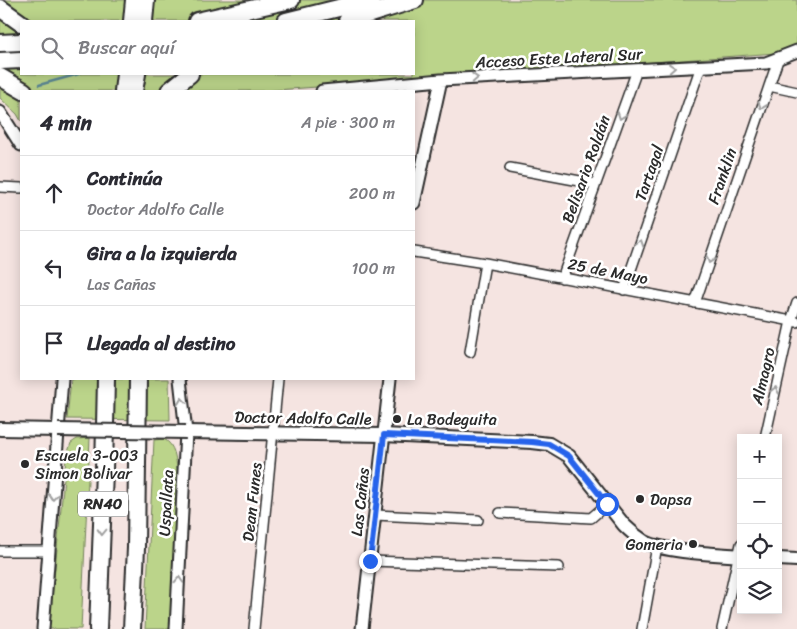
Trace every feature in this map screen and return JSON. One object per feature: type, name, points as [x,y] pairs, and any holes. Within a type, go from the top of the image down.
[{"type":"highway","points":[[201,20],[291,0]]},
{"type":"highway","points":[[290,20],[370,0]]},
{"type":"highway","points":[[350,20],[415,0]]},
{"type":"highway","points":[[139,5],[144,20]]},
{"type":"highway","points":[[0,8],[20,22]]},
{"type":"highway","points":[[0,43],[20,42]]},
{"type":"highway","points":[[0,61],[20,60]]},
{"type":"highway","points":[[171,90],[189,75]]},
{"type":"highway","points":[[0,77],[22,90]]},
{"type":"highway","name":"RN40","points":[[96,629],[106,424],[106,380]]},
{"type":"highway","name":"RN40","points":[[132,629],[136,548],[138,380]]},
{"type":"main road","name":"Doctor Adolfo Calle","points":[[0,430],[384,435],[549,444],[569,456],[624,525],[633,534],[646,542],[657,546],[737,552]]},
{"type":"main road","points":[[782,559],[797,560]]},
{"type":"street","name":"Acceso Este Lateral Sur","points":[[333,90],[441,80],[766,62],[778,60],[797,51]]},
{"type":"street","name":"Franklin","points":[[695,303],[778,60]]},
{"type":"street","name":"Tartagal","points":[[624,290],[701,66]]},
{"type":"street","name":"Belisario Roldán","points":[[562,278],[637,70]]},
{"type":"street","points":[[415,198],[441,80]]},
{"type":"street","points":[[769,86],[797,92]]},
{"type":"street","points":[[0,112],[20,143]]},
{"type":"street","points":[[510,168],[596,184]]},
{"type":"street","points":[[0,187],[20,188]]},
{"type":"street","name":"25 de Mayo","points":[[415,252],[485,263],[794,322]]},
{"type":"street","points":[[470,352],[485,263]]},
{"type":"street","name":"Almagro","points":[[766,434],[797,303]]},
{"type":"street","points":[[43,629],[62,380]]},
{"type":"street","name":"Uspallata","points":[[176,629],[186,432],[180,380]]},
{"type":"street","name":"Dean Funes","points":[[254,629],[278,380]]},
{"type":"street","name":"Las Cañas","points":[[362,629],[390,380]]},
{"type":"street","points":[[500,513],[591,518],[607,504]]},
{"type":"street","points":[[375,515],[478,520]]},
{"type":"street","points":[[642,629],[657,546]]},
{"type":"street","points":[[0,551],[49,550]]},
{"type":"street","points":[[370,561],[559,567]]},
{"type":"street","points":[[722,629],[737,565]]},
{"type":"green space","points":[[0,0],[797,0],[797,44],[776,53],[276,90],[20,90],[20,119],[0,98]]},
{"type":"green space","points":[[71,380],[169,380],[170,420],[67,419]]},
{"type":"green space","points":[[90,438],[81,629],[49,629],[66,458],[71,443],[77,439]]},
{"type":"green space","points":[[164,439],[173,449],[177,470],[170,629],[145,629],[154,440]]},
{"type":"waterway","points":[[39,85],[75,75]]},
{"type":"place","name":"La Bodeguita","points":[[397,419]]},
{"type":"place","name":"Escuela 3-003 Simon Bolivar","points":[[25,464]]},
{"type":"place","name":"Dapsa","points":[[640,499]]},
{"type":"place","name":"Gomeria","points":[[693,544]]},
{"type":"route","points":[[370,561],[384,435],[549,444],[569,456],[607,504]]}]
